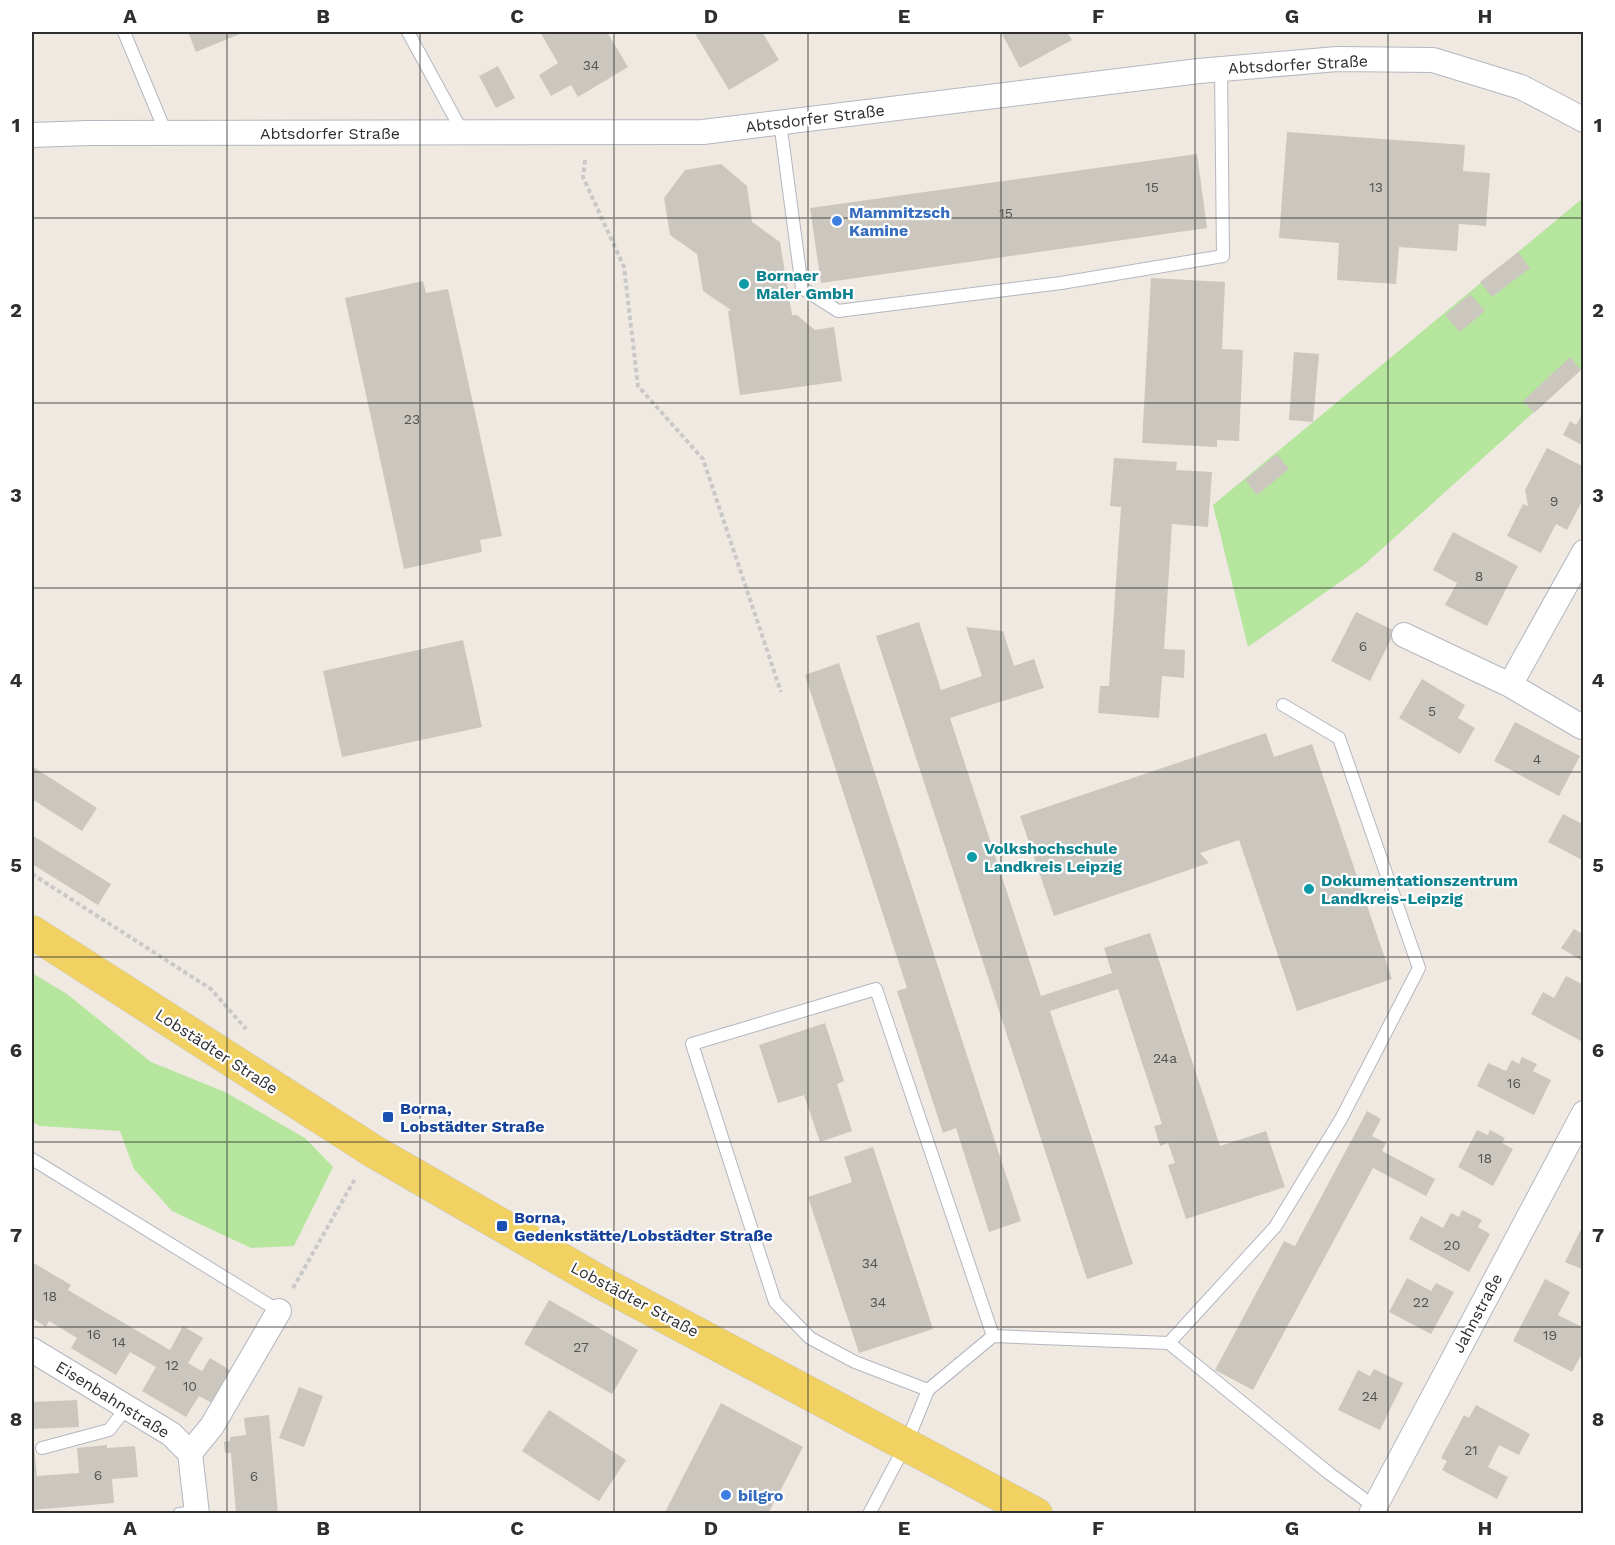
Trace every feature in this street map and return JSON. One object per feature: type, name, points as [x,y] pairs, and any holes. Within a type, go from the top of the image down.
[{"type":"main road","name":"Lobstädter Straße","points":[[32,932],[372,1151],[600,1281],[1036,1514]]},
{"type":"street","name":"Abtsdorfer Straße","points":[[32,135],[703,132],[1221,69],[1337,59],[1433,60],[1521,87],[1584,120]]},
{"type":"street","points":[[1510,685],[1584,552]]},
{"type":"street","points":[[1404,635],[1510,685],[1582,727]]},
{"type":"street","name":"Jahnstraße","points":[[1373,1510],[1584,1113]]},
{"type":"street","points":[[191,1513],[190,1453],[212,1426],[279,1311]]},
{"type":"street","name":"Eisenbahnstraße","points":[[32,1350],[171,1434],[190,1453]]},
{"type":"lane","points":[[124,32],[166,134]]},
{"type":"lane","points":[[408,32],[463,133]]},
{"type":"lane","points":[[780,122],[802,288],[838,310],[849,309],[1061,283],[1223,256],[1221,69]]},
{"type":"lane","points":[[1169,1343],[1275,1227],[1341,1119],[1419,968],[1339,738],[1283,705]]},
{"type":"lane","points":[[928,1390],[855,1362],[810,1338],[775,1302],[692,1044],[876,989],[993,1336]]},
{"type":"lane","points":[[32,1159],[279,1311]]},
{"type":"lane","points":[[870,1514],[906,1444],[928,1390],[993,1336],[1169,1343],[1373,1510]]},
{"type":"lane","points":[[42,1448],[109,1430],[128,1406]]},
{"type":"path","points":[[587,132],[583,177],[624,267],[638,386],[703,459],[781,692]]},
{"type":"path","points":[[32,874],[210,989],[250,1034]]},
{"type":"path","points":[[279,1311],[372,1151]]},
{"type":"green space","points":[[1583,198],[1583,368],[1364,565],[1248,647],[1213,505]]},
{"type":"green space","points":[[32,973],[67,994],[151,1062],[225,1092],[305,1138],[333,1167],[294,1246],[251,1248],[172,1211],[134,1169],[120,1131],[40,1126],[32,1122]]},
{"type":"building","points":[[188,32],[241,32],[242,33],[196,52]]},
{"type":"building","points":[[540,32],[607,32],[628,67],[578,97],[571,85],[551,96],[539,75],[558,63]]},
{"type":"building","points":[[694,32],[762,32],[779,60],[729,90]]},
{"type":"building","points":[[1001,32],[1067,32],[1072,40],[1020,68]]},
{"type":"building","points":[[498,66],[515,98],[496,108],[479,76]]},
{"type":"building","points":[[1287,132],[1465,145],[1463,171],[1490,173],[1486,226],[1459,224],[1457,251],[1399,247],[1396,284],[1337,280],[1339,243],[1279,238]]},
{"type":"building","points":[[1197,154],[1207,228],[821,283],[810,208]]},
{"type":"building","name":"Bornaer Maler GmbH","points":[[721,164],[747,186],[752,222],[780,242],[792,315],[797,315],[815,330],[834,327],[842,381],[740,395],[728,311],[731,310],[703,291],[697,254],[670,235],[664,198],[685,170]]},
{"type":"building","points":[[1518,252],[1530,268],[1492,297],[1480,282]]},
{"type":"building","points":[[1151,278],[1225,282],[1222,349],[1243,350],[1239,441],[1217,440],[1217,447],[1142,443]]},
{"type":"building","points":[[423,281],[426,293],[448,289],[502,536],[480,540],[482,552],[404,569],[345,298]]},
{"type":"building","points":[[1470,294],[1485,311],[1460,332],[1445,315]]},
{"type":"building","points":[[1294,352],[1319,354],[1313,422],[1289,420]]},
{"type":"building","points":[[1570,357],[1581,370],[1534,413],[1523,401]]},
{"type":"building","points":[[1584,411],[1584,446],[1563,435],[1570,421],[1576,425]]},
{"type":"building","points":[[1547,448],[1584,467],[1584,497],[1567,530],[1556,524],[1541,553],[1507,536],[1523,504],[1528,506],[1525,490]]},
{"type":"building","points":[[1277,454],[1289,469],[1257,495],[1245,480]]},
{"type":"building","points":[[1114,458],[1177,462],[1176,470],[1212,472],[1208,527],[1172,524],[1164,649],[1185,650],[1184,678],[1162,676],[1159,718],[1098,713],[1100,686],[1109,686],[1121,507],[1110,506]]},
{"type":"building","points":[[1453,532],[1518,566],[1487,626],[1445,605],[1457,583],[1433,570]]},
{"type":"building","points":[[1356,612],[1395,631],[1370,681],[1331,661]]},
{"type":"building","points":[[919,622],[941,690],[982,676],[966,627],[1003,631],[1014,666],[1034,659],[1044,688],[950,718],[1041,996],[1112,973],[1104,948],[1150,933],[1220,1146],[1266,1131],[1285,1187],[1186,1219],[1168,1165],[1175,1163],[1168,1143],[1160,1146],[1154,1126],[1162,1124],[1118,989],[1050,1011],[1133,1264],[1087,1279],[876,636]]},
{"type":"building","points":[[463,640],[482,727],[342,757],[323,671]]},
{"type":"building","points":[[839,663],[1021,1221],[989,1232],[956,1128],[943,1133],[897,991],[907,988],[805,675]]},
{"type":"building","points":[[1422,679],[1465,705],[1458,718],[1475,728],[1460,754],[1399,718]]},
{"type":"building","points":[[1515,722],[1580,756],[1559,796],[1494,761]]},
{"type":"building","name":"Dokumentationszentrum Landkreis-Leipzig","points":[[1266,733],[1274,757],[1312,744],[1392,979],[1297,1011],[1239,840],[1200,853],[1209,863],[1054,916],[1020,816]]},
{"type":"building","points":[[32,766],[97,808],[82,831],[32,799]]},
{"type":"building","points":[[1563,814],[1584,825],[1584,861],[1548,842]]},
{"type":"building","points":[[32,835],[111,884],[98,905],[32,864]]},
{"type":"building","points":[[1574,929],[1584,935],[1584,962],[1561,948]]},
{"type":"building","points":[[1566,976],[1584,985],[1581,992],[1584,993],[1584,1036],[1581,1041],[1531,1014],[1543,992],[1554,998]]},
{"type":"building","points":[[825,1023],[844,1081],[837,1084],[852,1131],[820,1142],[804,1095],[778,1103],[759,1045]]},
{"type":"building","points":[[1522,1057],[1537,1064],[1533,1071],[1551,1080],[1534,1115],[1477,1086],[1488,1063],[1506,1071],[1512,1060],[1519,1064]]},
{"type":"building","points":[[1367,1111],[1381,1119],[1372,1136],[1386,1143],[1382,1151],[1435,1179],[1426,1196],[1373,1168],[1253,1390],[1215,1370],[1284,1241],[1295,1246]]},
{"type":"building","points":[[1477,1130],[1488,1135],[1490,1130],[1505,1138],[1502,1143],[1513,1149],[1493,1186],[1458,1167]]},
{"type":"building","points":[[873,1147],[933,1329],[859,1353],[808,1197],[852,1182],[844,1157]]},
{"type":"building","points":[[1462,1210],[1482,1220],[1478,1227],[1490,1234],[1469,1272],[1409,1239],[1421,1216],[1443,1228],[1451,1213],[1459,1217]]},
{"type":"building","points":[[1584,1223],[1584,1270],[1565,1262]]},
{"type":"building","points":[[32,1262],[71,1285],[68,1290],[170,1350],[183,1326],[203,1338],[188,1363],[202,1371],[210,1358],[233,1372],[214,1404],[199,1396],[186,1417],[142,1391],[156,1367],[130,1352],[116,1375],[71,1348],[77,1338],[49,1321],[46,1327],[32,1318]]},
{"type":"building","points":[[1407,1278],[1431,1291],[1436,1283],[1454,1292],[1431,1334],[1389,1312]]},
{"type":"building","points":[[1545,1279],[1570,1292],[1558,1315],[1584,1328],[1584,1350],[1572,1372],[1513,1341]]},
{"type":"building","points":[[549,1300],[638,1350],[612,1394],[524,1344]]},
{"type":"building","points":[[1374,1369],[1403,1383],[1380,1430],[1338,1410],[1358,1370],[1370,1376]]},
{"type":"building","points":[[299,1387],[323,1396],[304,1447],[279,1438]]},
{"type":"building","points":[[77,1400],[79,1427],[32,1429],[32,1402]]},
{"type":"building","points":[[721,1403],[803,1447],[768,1514],[664,1514]]},
{"type":"building","points":[[1476,1405],[1530,1434],[1519,1455],[1499,1445],[1488,1467],[1508,1477],[1497,1499],[1442,1470],[1447,1461],[1441,1458],[1464,1415],[1469,1418]]},
{"type":"building","points":[[549,1410],[626,1460],[599,1501],[522,1451]]},
{"type":"building","points":[[269,1415],[278,1514],[236,1514],[231,1453],[225,1453],[224,1442],[230,1441],[230,1437],[246,1435],[244,1418]]},
{"type":"building","points":[[32,1436],[37,1476],[79,1473],[77,1448],[107,1445],[107,1448],[135,1446],[138,1477],[112,1479],[114,1503],[32,1510]]},
{"type":"place","name":"Mammitzsch Kamine","points":[[837,221]]},
{"type":"place","name":"Bornaer Maler GmbH","points":[[744,284]]},
{"type":"place","name":"Volkshochschule Landkreis Leipzig","points":[[972,857]]},
{"type":"place","name":"Dokumentationszentrum Landkreis-Leipzig","points":[[1309,889]]},
{"type":"place","name":"Borna, Lobstädter Straße","points":[[388,1117]]},
{"type":"place","name":"Borna, Gedenkstätte/Lobstädter Straße","points":[[502,1226]]},
{"type":"place","name":"bilgro","points":[[726,1495]]}]
